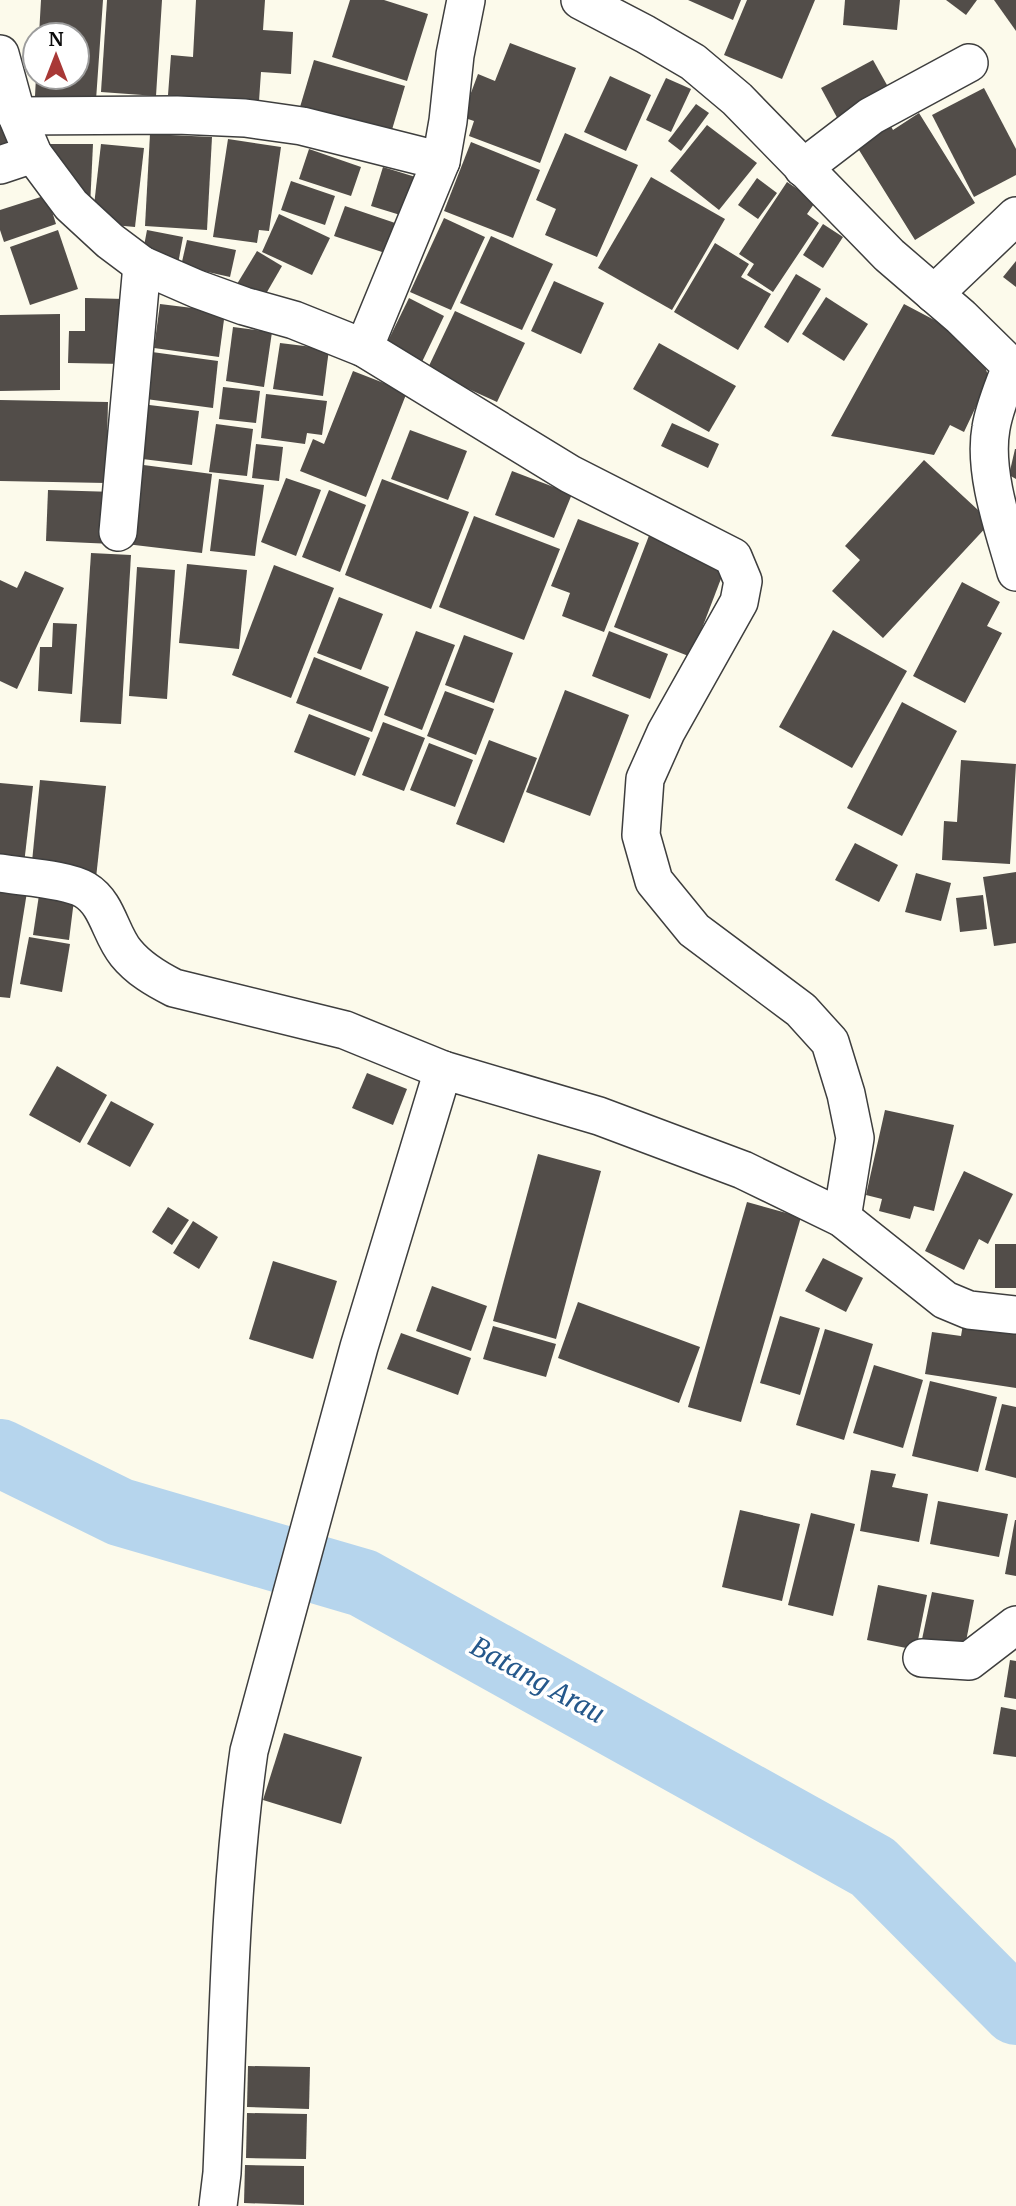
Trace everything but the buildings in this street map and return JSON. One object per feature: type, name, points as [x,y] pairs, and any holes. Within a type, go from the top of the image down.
[{"type":"street","points":[[364,348],[441,161],[455,55],[466,0]]},
{"type":"street","points":[[580,0],[693,62],[737,99],[889,255],[1013,366],[990,429],[990,458],[995,495],[1016,572]]},
{"type":"street","points":[[0,54],[17,116],[17,160],[110,241],[142,265],[197,289],[294,320],[364,348],[570,474],[733,557],[743,580],[739,602],[666,732],[645,779],[641,835],[654,881],[694,930],[801,1010],[830,1042],[846,1094],[855,1138],[842,1218]]},
{"type":"street","points":[[803,169],[871,116],[969,63]]},
{"type":"street","points":[[17,116],[177,115],[245,118],[302,126],[441,161]]},
{"type":"street","points":[[934,294],[1016,216]]},
{"type":"street","points":[[118,532],[142,265]]},
{"type":"street","points":[[0,873],[71,884],[86,891],[103,908],[125,953],[151,977],[174,988],[345,1030],[443,1070],[599,1116],[743,1170],[842,1218],[945,1300],[969,1310],[1016,1315]]},
{"type":"street","points":[[218,2206],[222,2173],[233,1901],[249,1751],[359,1347],[443,1070]]},
{"type":"street","points":[[922,1658],[969,1661],[1016,1625]]},
{"type":"waterway","name":"Batang Arau","points":[[0,1453],[120,1512],[363,1583],[873,1867],[1016,2011]]}]
